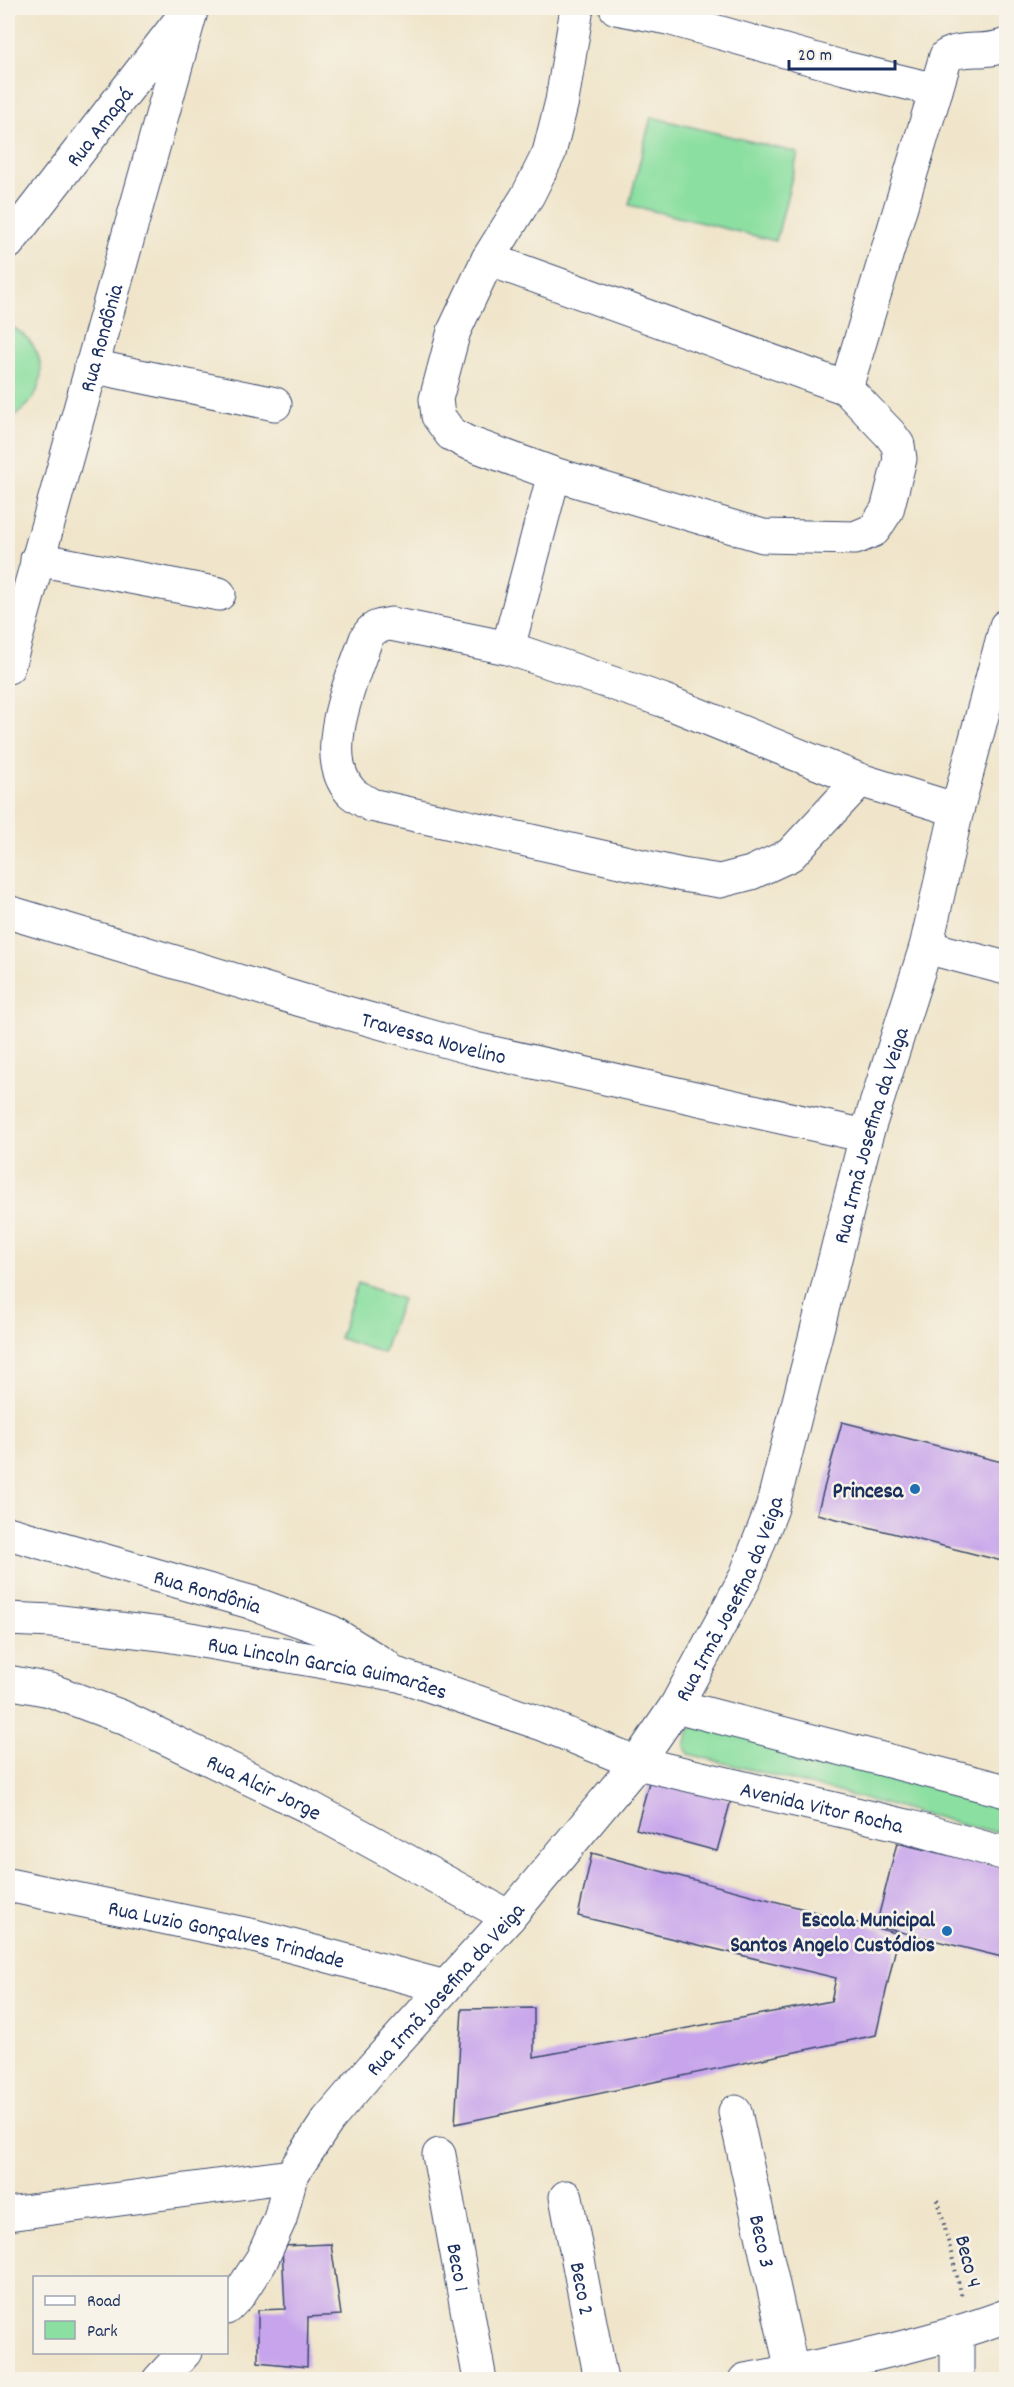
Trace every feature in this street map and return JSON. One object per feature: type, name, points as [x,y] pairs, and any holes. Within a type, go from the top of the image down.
[{"type":"street","name":"Rua Amapá","points":[[8,243],[191,8]]},
{"type":"street","name":"Rua Rondônia","points":[[8,667],[191,8]]},
{"type":"street","points":[[488,260],[846,388],[891,434],[898,445],[900,459],[887,510],[874,530],[855,537],[763,536],[554,474],[466,442],[451,434],[438,416],[436,399],[454,331],[488,260],[528,195],[549,153],[562,101],[577,8]]},
{"type":"street","points":[[616,8],[668,18],[845,68],[936,90]]},
{"type":"street","points":[[846,388],[946,56],[955,50],[979,51],[1006,45]]},
{"type":"street","points":[[91,366],[275,404]]},
{"type":"street","points":[[508,648],[554,474]]},
{"type":"street","points":[[37,559],[219,594]]},
{"type":"street","points":[[860,780],[790,855],[751,873],[720,881],[682,875],[371,804],[352,792],[342,777],[337,756],[338,724],[370,631],[378,626],[391,624],[508,648],[662,700],[860,780],[957,810]]},
{"type":"street","name":"Rua Irmã Josefina da Veiga","points":[[228,2306],[238,2296],[262,2259],[280,2219],[291,2176],[328,2120],[509,1917],[637,1763],[676,1706],[745,1578],[772,1508],[866,1136],[926,946],[957,810],[1006,626]]},
{"type":"street","name":"Travessa Novelino","points":[[8,912],[301,1000],[475,1049],[866,1136]]},
{"type":"street","points":[[926,946],[1006,968]]},
{"type":"street","name":"Rua Rondônia","points":[[8,1533],[250,1602],[331,1632],[399,1675]]},
{"type":"street","name":"Rua Lincoln Garcia Guimarães","points":[[8,1619],[52,1621],[161,1634],[399,1675],[545,1725],[637,1763]]},
{"type":"street","name":"Rua Alcir Jorge","points":[[8,1682],[50,1689],[122,1717],[307,1806],[509,1917]]},
{"type":"street","points":[[676,1706],[1006,1791]]},
{"type":"street","name":"Avenida Vitor Rocha","points":[[637,1763],[907,1826],[1006,1854]]},
{"type":"street","name":"Rua Luzio Gonçalves Trindade","points":[[8,1885],[254,1936],[445,1987]]},
{"type":"street","name":"Beco 3","points":[[735,2112],[792,2371]]},
{"type":"street","name":"Beco 1","points":[[439,2155],[480,2379]]},
{"type":"street","points":[[8,2214],[291,2176]]},
{"type":"street","name":"Beco 2","points":[[566,2197],[601,2379]]},
{"type":"street","points":[[745,2379],[792,2371],[963,2332],[1006,2316]]},
{"type":"street","points":[[957,2379],[963,2332]]},
{"type":"street","points":[[159,2379],[182,2354]]},
{"type":"path","name":"Beco 4","points":[[938,2200],[963,2332]]},
{"type":"green space","points":[[651,117],[798,153],[776,241],[629,205]]},
{"type":"green space","points":[[8,325],[33,345],[39,358],[41,372],[39,386],[33,399],[8,419]]},
{"type":"green space","points":[[358,1283],[402,1299],[383,1353],[339,1338]]},
{"type":"green space","points":[[699,1721],[1006,1801],[1006,1835],[689,1754],[685,1747],[688,1732]]},
{"type":"building","name":"Princesa","points":[[842,1422],[1006,1463],[1006,1562],[817,1514]]},
{"type":"building","points":[[650,1779],[731,1800],[717,1851],[636,1829]]},
{"type":"building","points":[[897,1843],[1006,1869],[1006,1958],[876,1926]]},
{"type":"building","points":[[592,1853],[899,1934],[876,2035],[455,2124],[462,2009],[534,2008],[534,2057],[831,2001],[836,1978],[578,1916]]},
{"type":"building","points":[[331,2244],[341,2315],[308,2317],[307,2367],[258,2362],[258,2310],[285,2309],[282,2246]]},
{"type":"place","name":"Princesa","points":[[915,1489]]},
{"type":"place","name":"Escola Municipal Santos Angelo Custódios","points":[[947,1931]]}]
